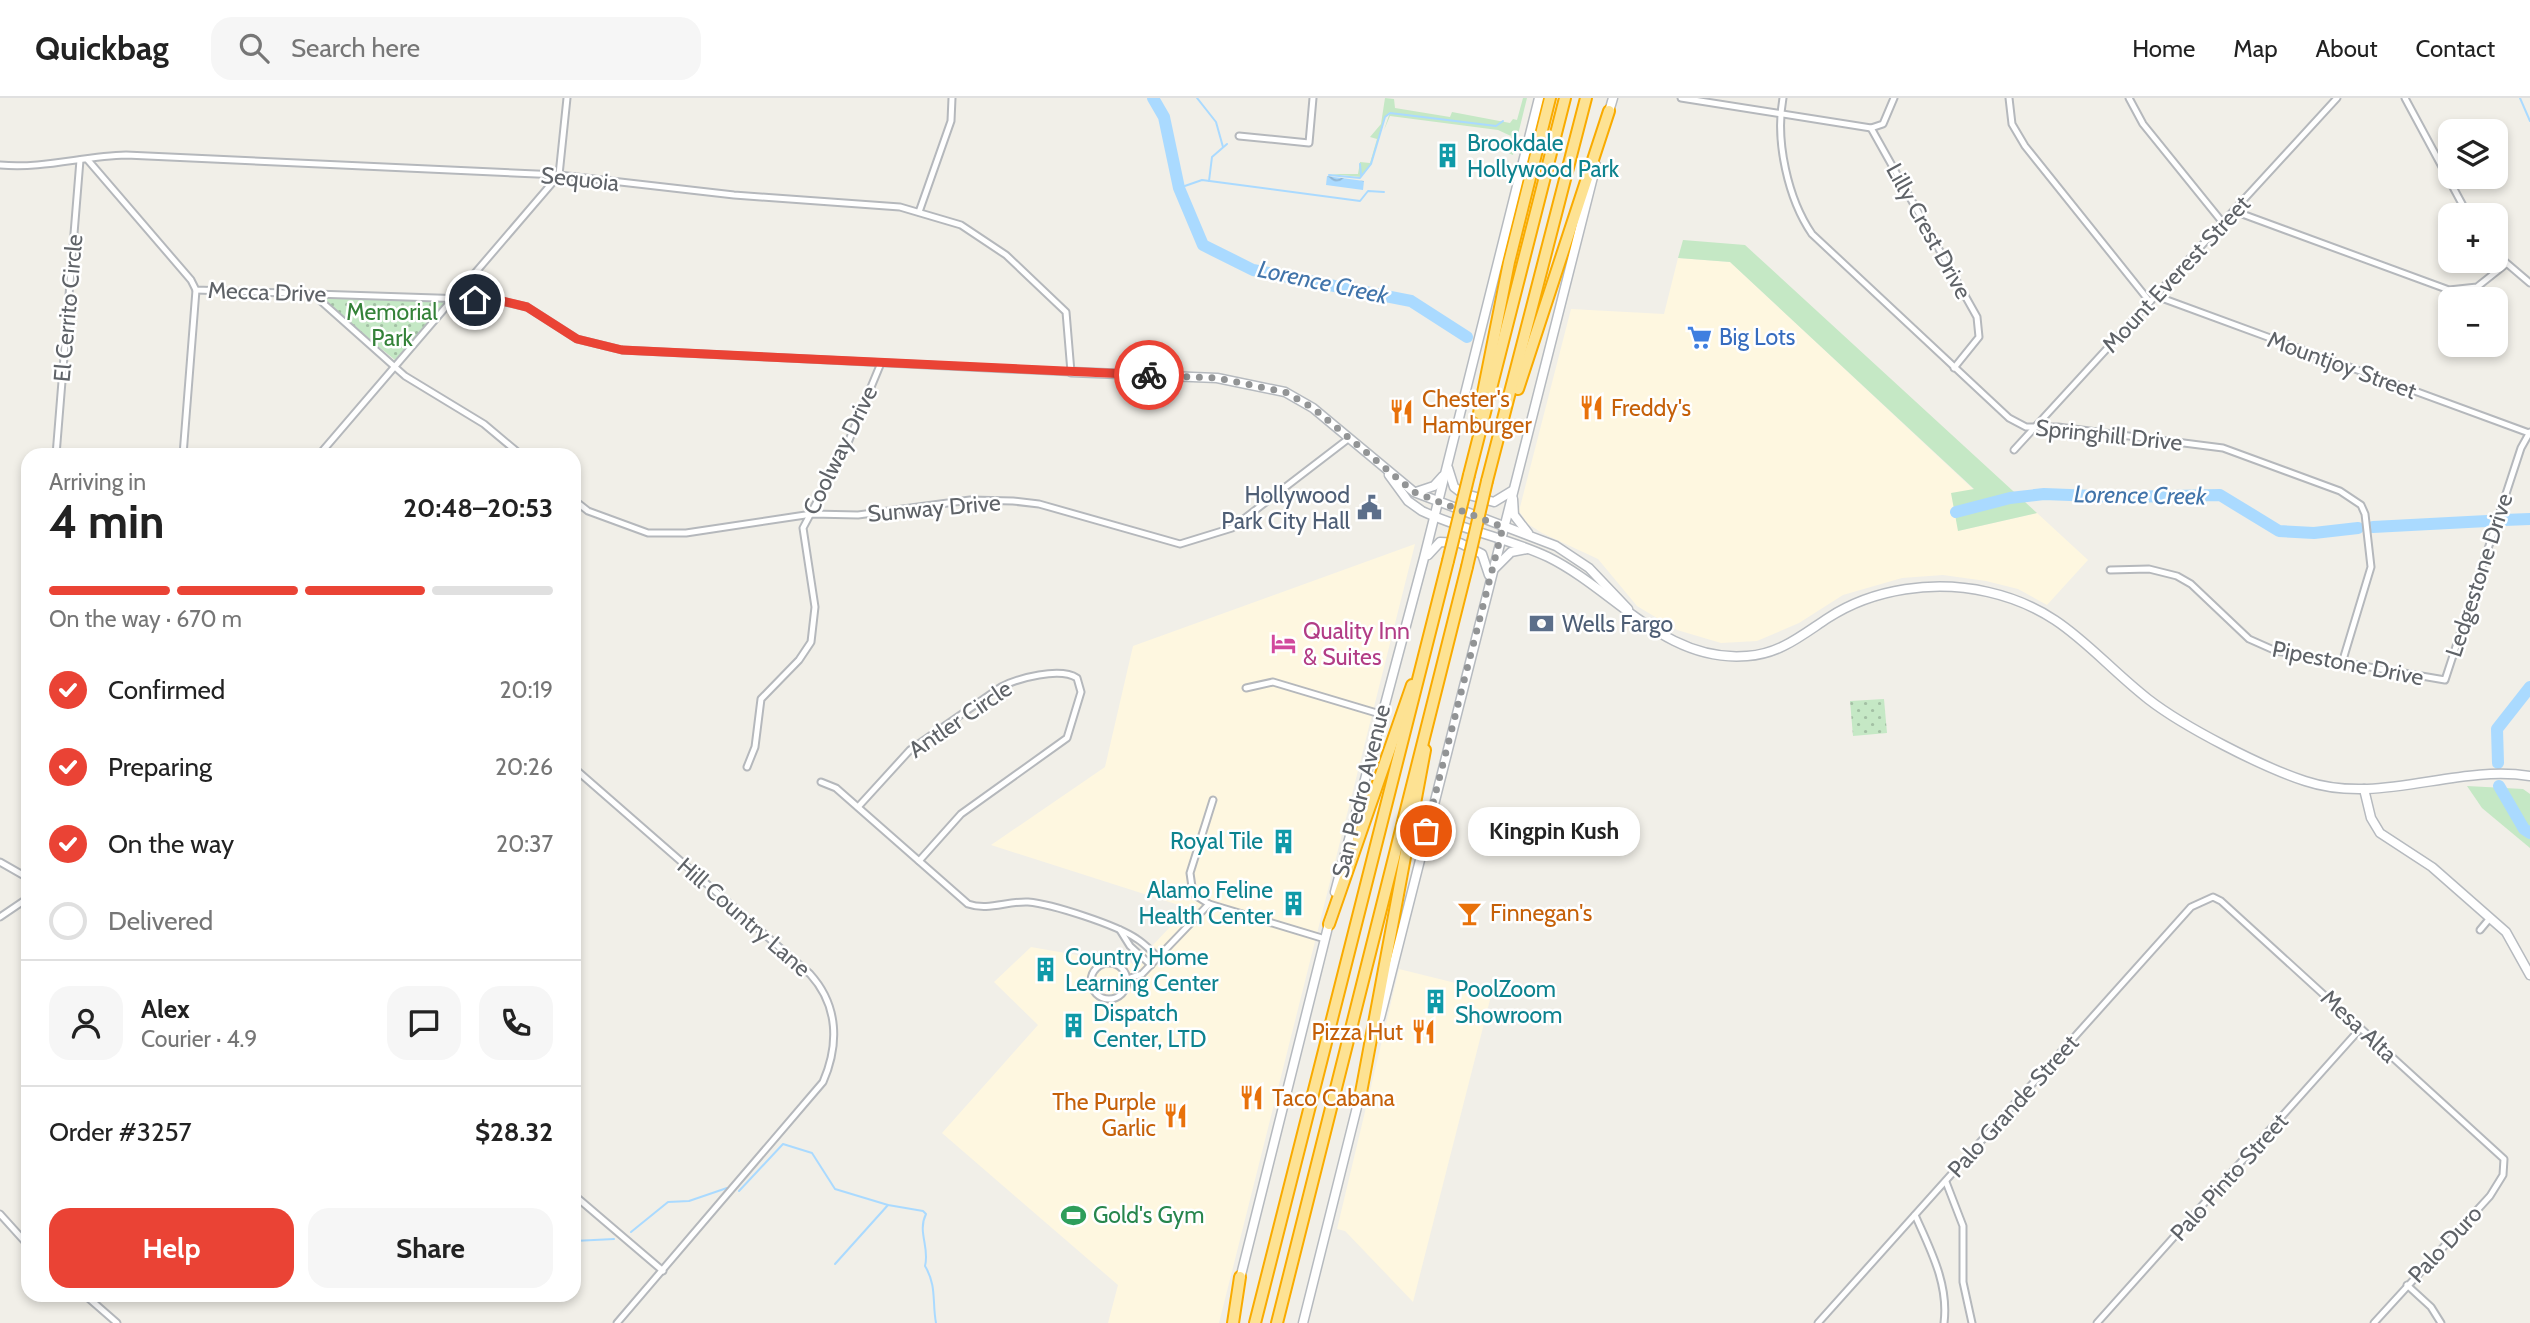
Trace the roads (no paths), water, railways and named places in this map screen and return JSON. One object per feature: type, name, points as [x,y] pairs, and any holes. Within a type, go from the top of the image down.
[{"type":"highway","points":[[1474,457],[1480,403],[1509,262],[1550,98]]},
{"type":"highway","points":[[1255,1323],[1565,98]]},
{"type":"highway","points":[[1277,1323],[1487,481],[1586,98]]},
{"type":"highway","points":[[1487,481],[1609,111]]},
{"type":"highway","points":[[1329,924],[1425,653]]},
{"type":"highway","points":[[1360,1097],[1390,925],[1421,778],[1432,701]]},
{"type":"highway","points":[[1231,1323],[1240,1277]]},
{"type":"main road","name":"San Pedro Avenue","points":[[1240,1277],[1380,714],[1438,504],[1539,98]]},
{"type":"main road","points":[[1303,1323],[1613,98]]},
{"type":"main road","name":"Mecca Drive","points":[[1071,372],[1217,378],[1285,392],[1313,408],[1389,474],[1414,492],[1438,504],[1556,546],[1589,568],[1614,591],[1632,615]]},
{"type":"main road","points":[[1448,462],[1450,482],[1462,493],[1494,502],[1514,489]]},
{"type":"main road","name":"Mecca Drive","points":[[1389,474],[1408,501],[1434,517],[1529,549],[1570,570],[1654,631],[1688,648],[1716,655],[1743,657],[1784,647],[1841,610],[1884,594],[1928,587],[1989,592],[2032,607],[2061,623],[2165,712],[2252,758],[2306,782],[2364,789],[2397,787],[2469,774],[2530,776]]},
{"type":"main road","points":[[1414,492],[1434,486],[1445,474]]},
{"type":"main road","points":[[1514,489],[1514,515],[1532,537]]},
{"type":"main road","points":[[1422,565],[1430,550],[1440,542],[1460,542],[1482,554],[1490,577]]},
{"type":"main road","points":[[1490,577],[1510,553],[1529,549]]},
{"type":"main road","points":[[2364,789],[2371,818],[2380,833],[2429,864],[2490,918],[2514,943],[2530,975]]},
{"type":"street","points":[[325,448],[456,300],[559,175],[567,98]]},
{"type":"street","points":[[919,212],[951,121],[952,98]]},
{"type":"street","points":[[1239,136],[1309,143],[1313,98]]},
{"type":"street","points":[[1681,98],[1871,128],[1883,124],[1894,98]]},
{"type":"street","name":"Springhill Drive","points":[[1783,98],[1781,115],[1794,198],[1812,234],[2009,418],[2034,428],[2058,427],[2224,448],[2328,485],[2355,499],[2365,514],[2371,566],[2342,663]]},
{"type":"street","points":[[2009,98],[2010,116],[2020,139],[2150,302]]},
{"type":"street","points":[[2129,98],[2143,124],[2223,223]]},
{"type":"street","name":"Mount Everest Street","points":[[2014,450],[2337,98]]},
{"type":"street","points":[[2405,98],[2462,203]]},
{"type":"street","name":"Lilly Crest Drive","points":[[1871,128],[1977,317],[1979,337],[1954,368]]},
{"type":"street","name":"Sequoia","points":[[0,165],[46,167],[84,159],[126,155],[559,175],[734,195],[871,203],[919,212],[961,225],[1006,255],[1066,312],[1071,372]]},
{"type":"street","name":"Mecca Drive","points":[[84,159],[191,280],[196,290],[497,300],[520,305],[577,339],[599,347],[1071,372]]},
{"type":"street","name":"El Cerrito Circle","points":[[57,448],[84,159]]},
{"type":"street","points":[[2234,211],[2449,290],[2477,287],[2495,273]]},
{"type":"street","points":[[2508,266],[2530,283]]},
{"type":"street","points":[[184,448],[196,290]]},
{"type":"street","points":[[313,294],[396,367],[484,424],[513,448]]},
{"type":"street","name":"Mountjoy Street","points":[[2156,296],[2529,433]]},
{"type":"street","name":"Coolway Drive","points":[[747,767],[755,747],[761,699],[799,660],[811,642],[814,607],[803,528],[847,445],[881,363]]},
{"type":"street","name":"Ledgestone Drive","points":[[2445,680],[2497,517],[2529,433]]},
{"type":"street","name":"Sunway Drive","points":[[581,506],[588,512],[648,533],[686,533],[812,513],[858,515],[970,500],[1013,501],[1039,504],[1180,544],[1232,528],[1348,439]]},
{"type":"street","name":"Pipestone Drive","points":[[2110,570],[2170,573],[2191,584],[2258,644],[2285,653],[2445,680]]},
{"type":"street","name":"Antler Circle","points":[[858,807],[910,750],[1001,687],[1015,681],[1063,673],[1077,678],[1081,692],[1067,738],[961,814],[919,861]]},
{"type":"street","points":[[1246,688],[1273,682],[1380,714]]},
{"type":"street","name":"Hill Country Lane","points":[[581,774],[810,974],[824,993],[834,1023],[834,1051],[822,1083],[617,1323]]},
{"type":"street","points":[[821,782],[836,788],[968,904],[986,908],[1029,902],[1120,930],[1137,939],[1158,957]]},
{"type":"street","points":[[1213,800],[1189,881],[1193,894],[1209,904],[1325,939]]},
{"type":"street","points":[[0,862],[21,874]]},
{"type":"street","name":"Mesa Alta","points":[[2213,897],[2240,918],[2360,1029],[2482,1135],[2504,1159]]},
{"type":"street","name":"Palo Grande Street","points":[[1818,1323],[2191,906],[2213,897]]},
{"type":"street","points":[[0,917],[21,903]]},
{"type":"street","points":[[1127,979],[1142,974],[1209,904]]},
{"type":"street","points":[[2480,930],[2490,918]]},
{"type":"street","points":[[1120,930],[1130,946],[1151,965]]},
{"type":"street","points":[[1111,962],[1122,968],[1127,979],[1124,992],[1110,999],[1099,996],[1090,982],[1098,965],[1111,962]]},
{"type":"street","name":"Palo Pinto Street","points":[[2097,1323],[2360,1029]]},
{"type":"street","name":"Palo Duro","points":[[2374,1323],[2497,1186],[2503,1175],[2504,1159]]},
{"type":"street","points":[[1945,1182],[1963,1226],[1963,1282],[1972,1323]]},
{"type":"street","points":[[581,1201],[663,1271]]},
{"type":"street","points":[[1914,1215],[1940,1276],[1946,1306],[1944,1323]]},
{"type":"street","points":[[1,1218],[21,1238]]},
{"type":"street","points":[[2407,1285],[2431,1307],[2441,1323]]},
{"type":"street","points":[[93,1302],[117,1323]]},
{"type":"water","points":[[1327,176],[1364,181],[1363,190],[1326,185]]},
{"type":"waterway","name":"Lorence Creek","points":[[1153,98],[1164,117],[1179,188],[1203,245],[1253,270],[1411,301],[1467,337]]},
{"type":"waterway","points":[[1197,98],[1216,122],[1223,147]]},
{"type":"waterway","points":[[2520,98],[2530,121]]},
{"type":"waterway","points":[[1329,175],[1360,178],[1371,164],[1385,117],[1390,113],[1496,126],[1503,121]]},
{"type":"waterway","points":[[1209,181],[1212,157],[1227,144]]},
{"type":"waterway","points":[[1360,164],[1361,175]]},
{"type":"waterway","points":[[1179,188],[1202,180],[1360,201],[1368,191],[1384,192]]},
{"type":"waterway","name":"Lorence Creek","points":[[1956,512],[2010,498],[2044,494],[2122,497],[2220,495],[2279,531],[2314,533],[2358,528]]},
{"type":"waterway","name":"Lorence Creek","points":[[2504,520],[2530,519]]},
{"type":"waterway","name":"Lorence Creek","points":[[2373,527],[2487,521]]},
{"type":"waterway","name":"Lorence Creek","points":[[2498,763],[2497,729],[2530,687]]},
{"type":"waterway","name":"Lorence Creek","points":[[2499,786],[2524,829],[2530,833]]},
{"type":"waterway","points":[[739,1191],[783,1144],[812,1153],[835,1189],[888,1205],[923,1211],[926,1214],[923,1227],[925,1266],[933,1287],[936,1323]]},
{"type":"waterway","points":[[631,1232],[668,1202],[689,1201],[727,1188]]},
{"type":"waterway","points":[[835,1264],[888,1205]]},
{"type":"waterway","points":[[581,1241],[614,1239]]},
{"type":"place","name":"Brookdale Hollywood Park","points":[[1447,156]]},
{"type":"place","name":"Big Lots","points":[[1699,337]]},
{"type":"place","name":"Freddy's","points":[[1591,408]]},
{"type":"place","name":"Chester's Hamburger","points":[[1402,412]]},
{"type":"place","name":"Hollywood Park City Hall","points":[[1370,508]]},
{"type":"place","name":"Wells Fargo","points":[[1542,624]]},
{"type":"place","name":"Quality Inn & Suites","points":[[1283,644]]},
{"type":"place","name":"Kingpin Kush","points":[[1426,831]]},
{"type":"place","name":"Royal Tile","points":[[1283,841]]},
{"type":"place","name":"Alamo Feline Health Center","points":[[1293,903]]},
{"type":"place","name":"Finnegan's","points":[[1470,913]]},
{"type":"place","name":"Country Home Learning Center","points":[[1045,970]]},
{"type":"place","name":"PoolZoom Showroom","points":[[1435,1002]]},
{"type":"place","name":"Dispatch Center, LTD","points":[[1073,1026]]},
{"type":"place","name":"Pizza Hut","points":[[1423,1032]]},
{"type":"place","name":"Taco Cabana","points":[[1252,1098]]},
{"type":"place","name":"The Purple Garlic","points":[[1176,1115]]},
{"type":"place","name":"Gold's Gym","points":[[1073,1215]]},
{"type":"park label","name":"Memorial Park","points":[[392,325]]}]
